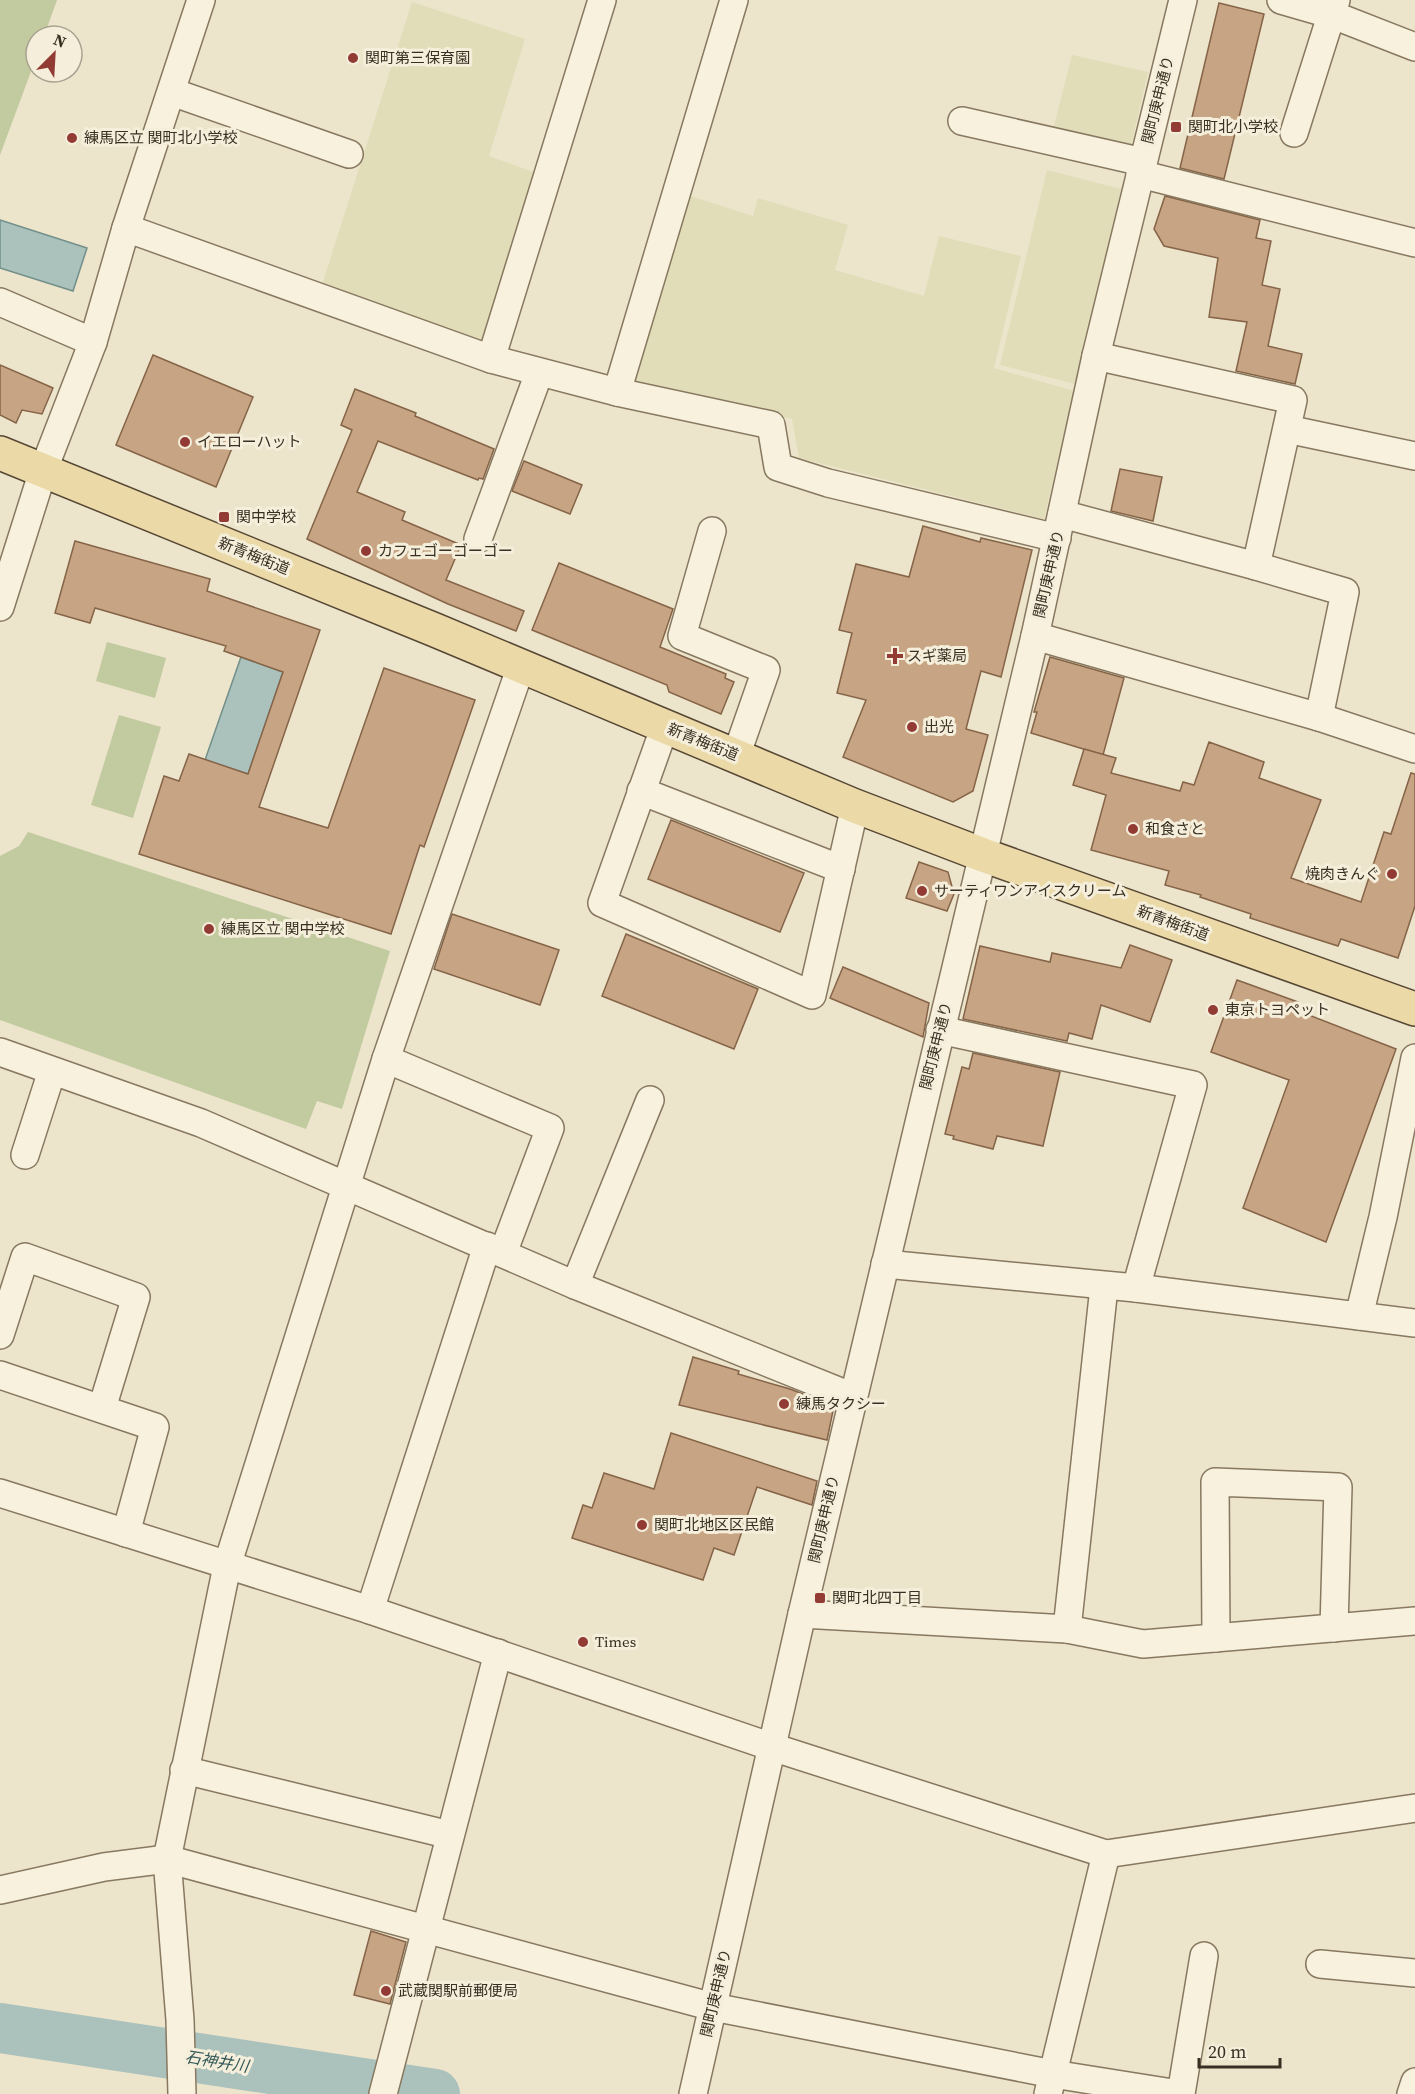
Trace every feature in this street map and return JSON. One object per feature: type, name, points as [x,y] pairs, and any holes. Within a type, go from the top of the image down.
[{"type":"main road","name":"新青梅街道","points":[[0,453],[521,666],[855,806],[983,855],[1415,1009]]},
{"type":"street","points":[[0,607],[43,471],[93,342],[126,228],[201,0]]},
{"type":"street","points":[[491,359],[602,0]]},
{"type":"street","points":[[617,392],[734,0]]},
{"type":"street","name":"関町庚申通り","points":[[693,2094],[802,1614],[1035,636],[1096,356],[1183,0]]},
{"type":"street","points":[[1281,0],[1335,7],[1415,47]]},
{"type":"street","points":[[1294,133],[1335,7]]},
{"type":"street","points":[[172,92],[349,154]]},
{"type":"street","points":[[962,122],[1142,168],[1415,243]]},
{"type":"street","points":[[126,228],[491,359],[617,392],[771,425],[778,467],[828,483],[1060,526],[1256,566],[1345,592],[1319,717]]},
{"type":"street","points":[[0,302],[93,342]]},
{"type":"street","points":[[1096,356],[1293,400],[1256,566]]},
{"type":"street","points":[[478,539],[539,373]]},
{"type":"street","points":[[1287,429],[1415,456]]},
{"type":"street","points":[[712,531],[682,636],[766,670],[736,756]]},
{"type":"street","points":[[1035,636],[1319,717],[1415,749]]},
{"type":"street","points":[[182,2083],[180,2020],[167,1859],[227,1566],[386,1059],[521,666]]},
{"type":"street","points":[[664,726],[602,903],[812,995],[855,806]]},
{"type":"street","points":[[641,791],[841,869]]},
{"type":"street","points":[[940,1030],[1192,1084],[1136,1288]]},
{"type":"street","points":[[0,1052],[201,1123],[575,1285],[853,1397]]},
{"type":"street","points":[[1359,1316],[1383,1217],[1415,1058]]},
{"type":"street","points":[[370,1610],[495,1250],[550,1128],[386,1059]]},
{"type":"street","points":[[25,1155],[52,1071]]},
{"type":"street","points":[[575,1285],[650,1100]]},
{"type":"street","points":[[0,1335],[25,1257],[136,1297],[102,1408]]},
{"type":"street","points":[[885,1264],[1104,1287],[1136,1288],[1415,1323]]},
{"type":"street","points":[[1067,1629],[1104,1287]]},
{"type":"street","points":[[0,1375],[155,1427],[126,1533]]},
{"type":"street","points":[[1216,1638],[1215,1482],[1338,1487],[1334,1628]]},
{"type":"street","points":[[0,1492],[370,1610],[772,1747],[1106,1854],[1415,1808]]},
{"type":"street","points":[[802,1614],[1067,1629],[1143,1644],[1415,1621]]},
{"type":"street","points":[[383,2094],[498,1653]]},
{"type":"street","points":[[184,1770],[450,1835]]},
{"type":"street","points":[[1050,2084],[1106,1854]]},
{"type":"street","points":[[0,1890],[104,1867],[167,1859],[713,2007],[1050,2084],[1180,2094],[1204,1956]]},
{"type":"street","points":[[1320,1964],[1415,1972]]},
{"type":"street","points":[[1411,2094],[1415,2082]]},
{"type":"shaded area","points":[[412,2],[525,39],[489,156],[536,173],[482,343],[321,288]]},
{"type":"shaded area","points":[[1072,55],[1148,72],[1130,150],[1052,134]]},
{"type":"shaded area","points":[[1047,170],[1121,189],[1075,384],[1000,365]]},
{"type":"shaded area","points":[[690,196],[753,216],[758,198],[848,225],[835,270],[924,296],[939,236],[1021,256],[994,368],[1074,391],[1044,519],[799,458],[792,419],[635,381]]},
{"type":"green space","points":[[0,0],[57,0],[48,24],[24,24],[24,84],[26,84],[0,155]]},
{"type":"green space","points":[[107,642],[166,658],[155,698],[96,681]]},
{"type":"green space","points":[[119,715],[161,727],[133,818],[91,805]]},
{"type":"green space","points":[[28,832],[390,951],[342,1109],[317,1101],[306,1129],[0,1020],[0,856],[19,846]]},
{"type":"water","points":[[0,220],[87,248],[73,291],[0,268]]},
{"type":"water","points":[[241,657],[283,672],[248,774],[205,760]]},
{"type":"building","points":[[1219,3],[1264,14],[1224,179],[1180,168]]},
{"type":"building","points":[[1165,196],[1260,220],[1256,238],[1271,241],[1262,285],[1280,289],[1268,346],[1302,354],[1295,384],[1236,371],[1247,322],[1209,317],[1218,258],[1164,246],[1154,229]]},
{"type":"building","points":[[153,355],[253,397],[216,487],[116,445]]},
{"type":"building","points":[[0,365],[53,388],[42,414],[22,410],[16,423],[0,415]]},
{"type":"building","points":[[355,389],[416,413],[415,416],[494,449],[483,479],[478,480],[378,441],[357,492],[405,512],[402,520],[461,545],[446,580],[524,611],[516,631],[448,604],[307,539],[352,430],[341,425]]},
{"type":"building","points":[[524,461],[582,485],[570,514],[512,491]]},
{"type":"building","points":[[1120,469],[1162,477],[1153,521],[1111,511]]},
{"type":"building","points":[[923,526],[980,542],[981,538],[1032,550],[1001,677],[981,671],[966,729],[988,735],[973,791],[953,802],[843,757],[866,700],[837,693],[852,633],[839,630],[856,564],[909,577]]},
{"type":"building","points":[[75,541],[210,579],[207,591],[320,630],[259,807],[328,828],[384,668],[475,700],[424,847],[420,845],[391,934],[139,854],[164,776],[179,781],[189,754],[248,774],[283,672],[224,651],[226,646],[95,608],[90,623],[55,613]]},
{"type":"building","points":[[559,563],[673,609],[660,647],[726,674],[725,678],[734,682],[721,714],[669,692],[667,685],[532,630]]},
{"type":"building","points":[[1050,657],[1124,678],[1103,755],[1031,733],[1037,712],[1034,712]]},
{"type":"building","points":[[1209,742],[1264,762],[1259,778],[1321,800],[1291,878],[1361,902],[1384,832],[1391,834],[1411,773],[1415,774],[1415,906],[1398,958],[1341,939],[1338,946],[1250,918],[1251,914],[1200,897],[1201,895],[1165,885],[1169,871],[1091,850],[1106,795],[1073,785],[1084,749],[1116,758],[1111,773],[1180,791],[1183,782],[1194,785]]},
{"type":"building","points":[[671,820],[804,873],[780,932],[648,879]]},
{"type":"building","points":[[919,862],[948,872],[954,894],[947,911],[906,898]]},
{"type":"building","points":[[452,914],[559,950],[540,1005],[434,969]]},
{"type":"building","points":[[626,934],[758,989],[734,1049],[602,996]]},
{"type":"building","points":[[1130,945],[1172,960],[1150,1022],[1101,1005],[1092,1039],[1069,1033],[1067,1041],[963,1019],[980,946],[1050,962],[1052,953],[1121,968]]},
{"type":"building","points":[[843,967],[929,1003],[923,1037],[830,998]]},
{"type":"building","points":[[1237,980],[1298,1002],[1296,1010],[1396,1049],[1326,1242],[1243,1208],[1289,1080],[1211,1052]]},
{"type":"building","points":[[973,1053],[1060,1072],[1043,1146],[997,1136],[993,1149],[953,1139],[954,1136],[945,1134],[962,1067],[969,1069]]},
{"type":"building","name":"練馬タクシー","points":[[693,1357],[739,1371],[738,1374],[790,1389],[834,1406],[827,1440],[679,1405]]},
{"type":"building","points":[[671,1433],[817,1481],[812,1505],[757,1487],[734,1555],[714,1548],[703,1580],[572,1538],[583,1505],[592,1508],[604,1473],[654,1489]]},
{"type":"building","points":[[371,1931],[406,1942],[390,2004],[354,1995]]},
{"type":"waterway","name":"石神井川","points":[[0,2028],[435,2094]]},
{"type":"place","name":"関町第三保育園","points":[[353,58]]},
{"type":"place","name":"関町北小学校","points":[[1176,127]]},
{"type":"place","name":"練馬区立 関町北小学校","points":[[72,138]]},
{"type":"place","name":"イエローハット","points":[[185,442]]},
{"type":"place","name":"関中学校","points":[[224,517]]},
{"type":"place","name":"カフェゴーゴーゴー","points":[[366,551]]},
{"type":"place","name":"スギ薬局","points":[[895,656]]},
{"type":"place","name":"出光","points":[[912,727]]},
{"type":"place","name":"和食さと","points":[[1133,829]]},
{"type":"place","name":"焼肉きんぐ","points":[[1392,874]]},
{"type":"place","name":"サーティワンアイスクリーム","points":[[922,891]]},
{"type":"place","name":"練馬区立 関中学校","points":[[209,929]]},
{"type":"place","name":"東京トヨペット","points":[[1213,1010]]},
{"type":"place","name":"練馬タクシー","points":[[784,1404]]},
{"type":"place","name":"関町北地区区民館","points":[[642,1525]]},
{"type":"place","name":"関町北四丁目","points":[[820,1598]]},
{"type":"place","name":"Times","points":[[583,1642]]},
{"type":"place","name":"武蔵関駅前郵便局","points":[[386,1991]]}]
